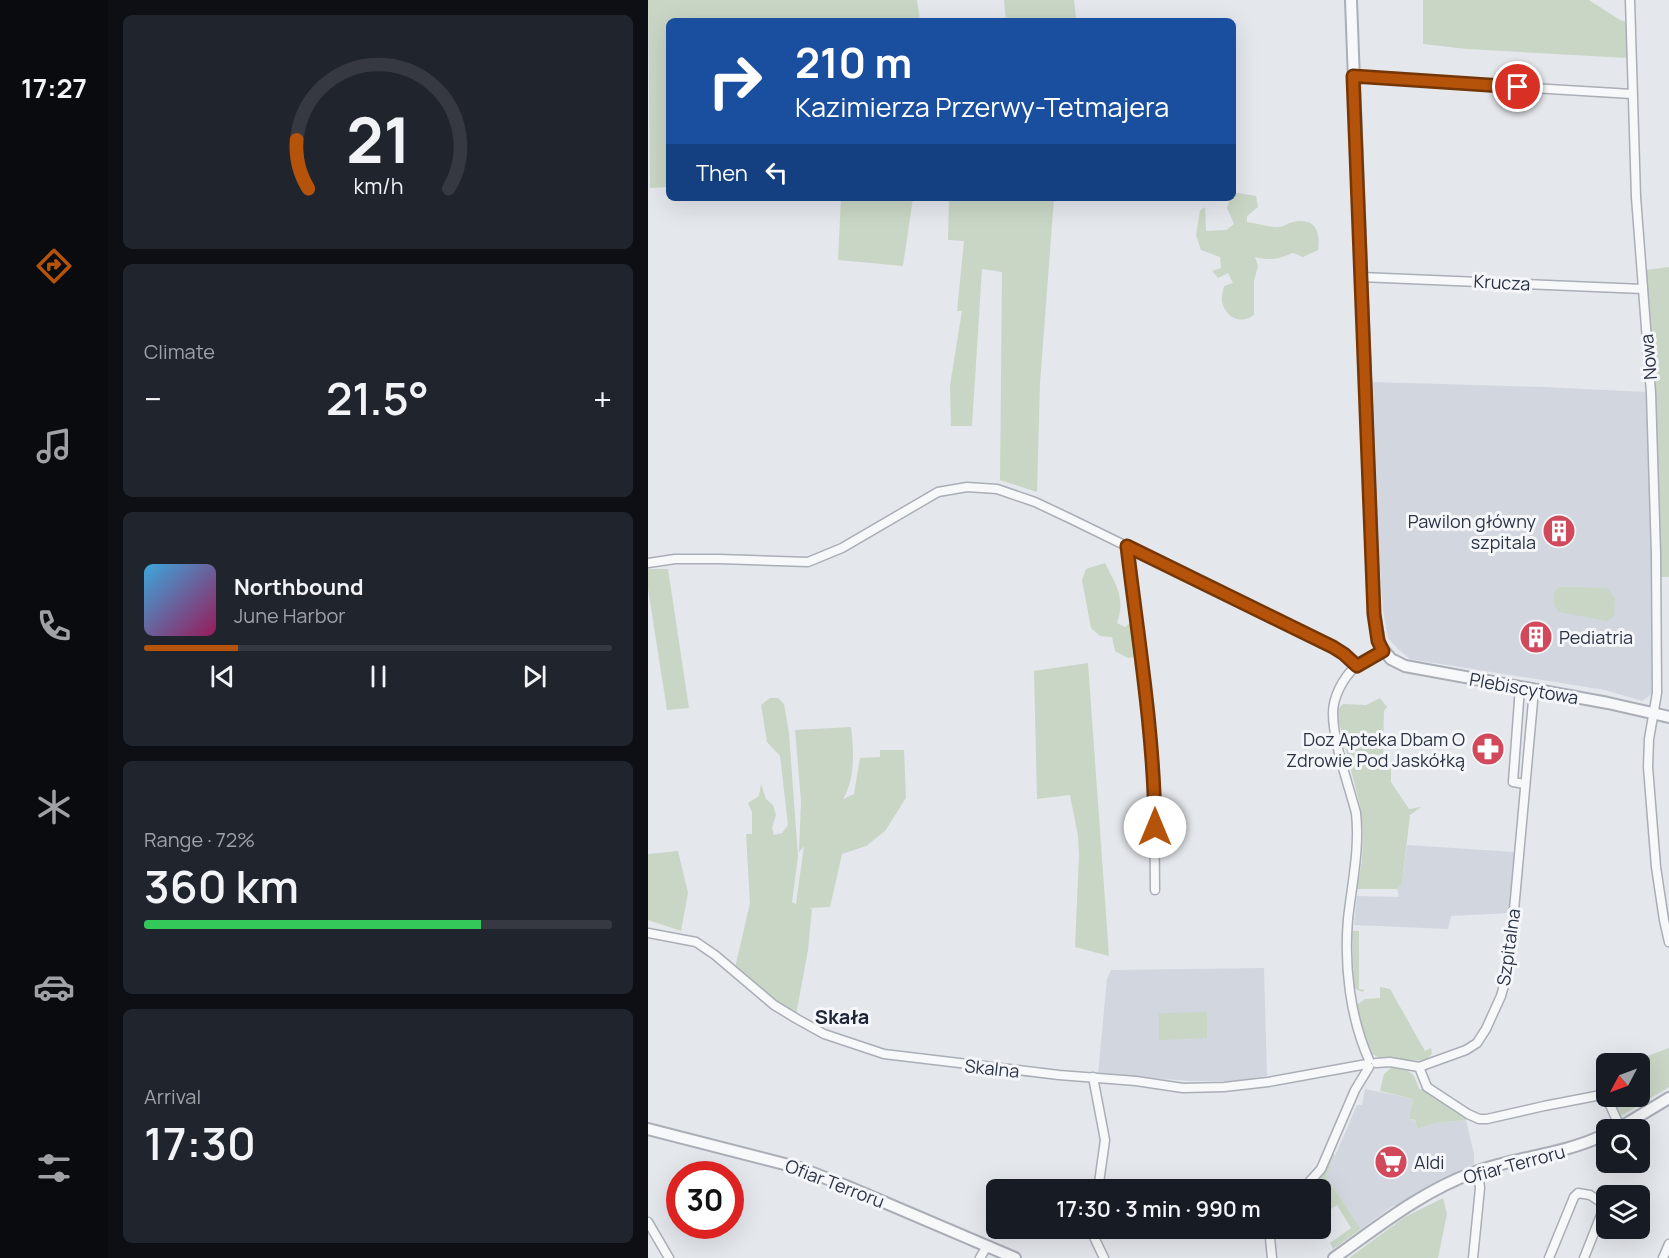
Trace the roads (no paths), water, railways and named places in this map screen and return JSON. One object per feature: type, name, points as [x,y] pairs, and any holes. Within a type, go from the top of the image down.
[{"type":"street","points":[[1312,1179],[1321,1169],[1355,1090],[1370,1063],[1356,1027],[1347,954],[1348,920],[1358,827],[1334,728],[1333,711],[1336,696],[1344,681],[1357,666],[1383,651],[1378,641],[1374,614],[1351,0]]},
{"type":"street","name":"Nowa","points":[[1630,0],[1636,197],[1651,393],[1656,554],[1657,693],[1649,739],[1648,767],[1650,813],[1669,942]]},
{"type":"street","points":[[1353,76],[1632,94]]},
{"type":"street","name":"Krucza","points":[[1360,277],[1643,289]]},
{"type":"street","points":[[648,563],[675,559],[808,562],[842,548],[938,492],[967,487],[997,489],[1035,502],[1333,647],[1357,666]]},
{"type":"street","points":[[1127,546],[1146,695],[1154,784],[1155,890]]},
{"type":"street","name":"Plebiscytowa","points":[[1383,651],[1391,659],[1405,666],[1608,703],[1669,717]]},
{"type":"street","points":[[1520,687],[1513,782],[1525,784]]},
{"type":"street","name":"Szpitalna","points":[[1370,1063],[1390,1062],[1419,1066],[1466,1050],[1477,1043],[1501,996],[1511,943],[1534,690]]},
{"type":"street","name":"Skalna","points":[[648,933],[696,942],[715,955],[774,1005],[824,1034],[884,1054],[934,1062],[1183,1088],[1224,1087],[1284,1080],[1370,1063]]},
{"type":"street","points":[[1419,1066],[1427,1087],[1474,1117],[1487,1119],[1601,1095],[1606,1096],[1609,1101],[1615,1119]]},
{"type":"street","points":[[1093,1077],[1105,1140],[1100,1179]]},
{"type":"street","points":[[1633,1119],[1669,1098]]},
{"type":"street","name":"Ofiar Terroru","points":[[648,1129],[800,1168],[1015,1258]]},
{"type":"street","name":"Ofiar Terroru","points":[[1334,1258],[1426,1194],[1478,1171],[1562,1152],[1596,1138]]},
{"type":"street","points":[[1473,1258],[1480,1188],[1478,1171]]},
{"type":"street","points":[[1549,1258],[1574,1197],[1578,1193],[1590,1195],[1605,1206],[1584,1258]]},
{"type":"street","points":[[648,1222],[669,1258]]},
{"type":"street","points":[[1095,1239],[1104,1258]]},
{"type":"street","points":[[1270,1239],[1272,1258]]},
{"type":"street","points":[[1663,1258],[1669,1244]]},
{"type":"street","points":[[980,1258],[987,1246]]},
{"type":"place","name":"Pawilon główny szpitala","points":[[1559,531]]},
{"type":"place","name":"Pediatria","points":[[1536,637]]},
{"type":"place","name":"Doz Apteka Dbam O Zdrowie Pod Jaskółką","points":[[1488,749]]},
{"type":"place","name":"Aldi","points":[[1391,1162]]},
{"type":"district","name":"Skała","points":[[842,1016]]}]
